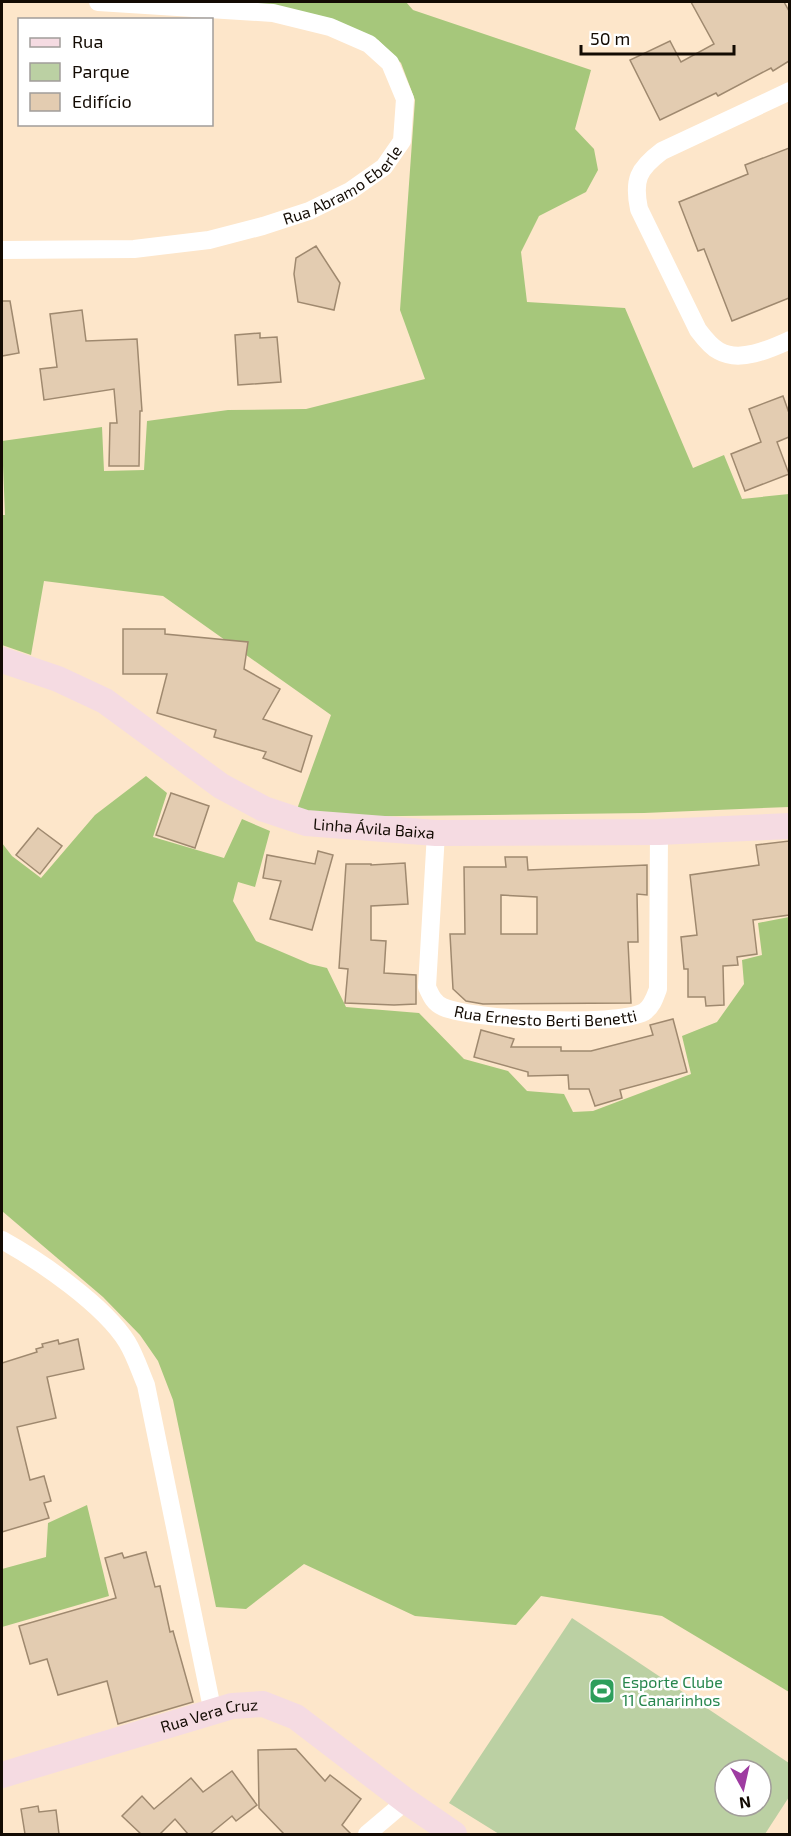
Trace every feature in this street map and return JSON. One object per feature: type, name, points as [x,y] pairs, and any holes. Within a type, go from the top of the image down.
[{"type":"street","name":"Rua Abramo Eberle","points":[[2,250],[134,249],[209,240],[263,226],[309,212],[350,191],[384,167],[402,141],[405,99],[390,63],[369,44],[330,27],[273,13],[98,2]]},
{"type":"street","points":[[789,91],[662,151],[647,162],[639,175],[635,191],[639,209],[699,330],[709,344],[720,352],[738,356],[767,350],[789,340]]},
{"type":"street","name":"Linha Ávila Baixa","points":[[2,660],[58,679],[105,701],[221,786],[264,810],[306,823],[436,833],[659,832],[789,826]]},
{"type":"street","name":"Rua Ernesto Berti Benetti","points":[[436,833],[427,987],[433,1000],[443,1007],[460,1012],[512,1018],[585,1021],[610,1020],[644,1012],[653,1003],[658,988],[659,832]]},
{"type":"street","points":[[2,1240],[30,1256],[97,1308],[127,1342],[146,1385],[213,1713]]},
{"type":"street","name":"Rua Vera Cruz","points":[[2,1775],[232,1706],[252,1704],[274,1707],[307,1724],[406,1801],[454,1834]]},
{"type":"street","points":[[367,1834],[406,1801]]},
{"type":"green space","points":[[205,2],[406,2],[413,10],[591,70],[575,129],[594,149],[598,170],[586,192],[539,216],[521,252],[527,302],[625,308],[693,468],[724,455],[742,499],[789,494],[789,807],[644,813],[316,817],[296,812],[331,715],[163,596],[44,581],[31,655],[2,645],[2,515],[5,515],[2,441],[102,427],[104,471],[144,470],[147,421],[228,410],[306,409],[425,379],[400,310],[415,100],[401,63],[378,40]]},
{"type":"green space","points":[[146,776],[167,793],[153,837],[224,858],[242,819],[270,831],[255,887],[238,882],[233,901],[256,941],[310,964],[327,968],[346,1007],[419,1013],[464,1059],[508,1071],[527,1091],[564,1094],[573,1112],[593,1111],[691,1074],[682,1036],[717,1022],[744,984],[742,960],[762,955],[758,923],[789,917],[789,1692],[662,1616],[541,1596],[516,1625],[415,1616],[304,1564],[246,1609],[216,1607],[173,1400],[158,1361],[140,1335],[103,1297],[2,1211],[2,843],[12,856],[41,878],[95,815]]},
{"type":"green space","points":[[87,1505],[109,1596],[2,1627],[2,1569],[46,1557],[48,1523]]},
{"type":"green space","name":"Esporte Clube 11 Canarinhos","points":[[572,1618],[789,1763],[789,1797],[765,1834],[499,1834],[449,1803]]},
{"type":"building","points":[[691,2],[784,2],[789,11],[789,61],[773,71],[771,68],[718,96],[716,93],[660,120],[630,60],[670,41],[681,62],[714,44]]},
{"type":"building","points":[[789,148],[789,298],[732,321],[704,249],[698,251],[679,202],[748,174],[745,165]]},
{"type":"building","points":[[316,246],[340,283],[334,310],[298,302],[294,274],[296,258]]},
{"type":"building","points":[[2,301],[10,301],[19,353],[2,356]]},
{"type":"building","points":[[82,310],[86,341],[137,339],[142,411],[140,411],[139,466],[109,466],[110,423],[117,423],[114,389],[44,400],[40,369],[57,367],[50,314]]},
{"type":"building","points":[[260,333],[260,338],[277,337],[281,382],[238,385],[235,335]]},
{"type":"building","points":[[783,396],[789,413],[789,437],[777,442],[789,474],[745,491],[731,454],[761,442],[749,409]]},
{"type":"building","points":[[123,629],[165,629],[165,634],[248,642],[244,669],[280,689],[263,719],[312,736],[301,772],[263,758],[266,752],[214,737],[216,730],[157,713],[167,674],[123,674]]},
{"type":"building","points":[[171,793],[209,806],[195,848],[156,835]]},
{"type":"building","points":[[38,828],[62,846],[40,874],[16,855]]},
{"type":"building","points":[[789,841],[789,915],[753,920],[757,954],[737,957],[738,965],[723,966],[724,1005],[706,1006],[705,997],[688,997],[688,969],[684,969],[681,937],[697,935],[690,875],[759,865],[756,845]]},
{"type":"building","points":[[318,851],[333,855],[312,930],[270,919],[281,881],[263,878],[267,855],[315,864]]},
{"type":"building","points":[[505,857],[527,857],[528,870],[647,865],[647,895],[637,894],[638,942],[628,942],[631,1003],[483,1004],[466,1001],[453,989],[450,934],[465,934],[464,867],[506,867]],"holes":[[[501,895],[537,897],[537,934],[501,934]]]},
{"type":"building","points":[[405,863],[408,904],[371,906],[371,940],[386,941],[384,973],[416,975],[416,1004],[345,1003],[348,969],[339,968],[346,864]]},
{"type":"building","points":[[673,1019],[687,1072],[620,1090],[622,1098],[595,1106],[589,1089],[569,1089],[568,1075],[528,1076],[528,1072],[474,1057],[481,1030],[514,1039],[511,1047],[561,1047],[561,1051],[591,1051],[653,1035],[650,1025]]},
{"type":"building","points":[[78,1339],[84,1369],[47,1377],[56,1418],[17,1427],[30,1480],[44,1476],[51,1501],[44,1503],[49,1518],[2,1532],[2,1363],[37,1352],[36,1349],[43,1347],[42,1344],[58,1340],[59,1344]]},
{"type":"building","points":[[146,1552],[155,1587],[160,1586],[170,1632],[173,1631],[193,1702],[118,1724],[107,1681],[58,1695],[47,1659],[30,1664],[19,1626],[116,1598],[105,1558],[122,1553],[124,1558]]},
{"type":"building","points":[[296,1749],[325,1781],[330,1775],[361,1799],[342,1825],[351,1834],[284,1834],[259,1808],[258,1750]]},
{"type":"building","points":[[232,1771],[257,1805],[236,1821],[232,1816],[210,1834],[188,1834],[175,1819],[160,1834],[141,1834],[122,1816],[142,1796],[154,1809],[191,1778],[203,1792]]},
{"type":"building","points":[[38,1806],[39,1812],[56,1810],[59,1834],[25,1834],[21,1809]]},
{"type":"place","name":"Esporte Clube 11 Canarinhos","points":[[602,1691]]}]
